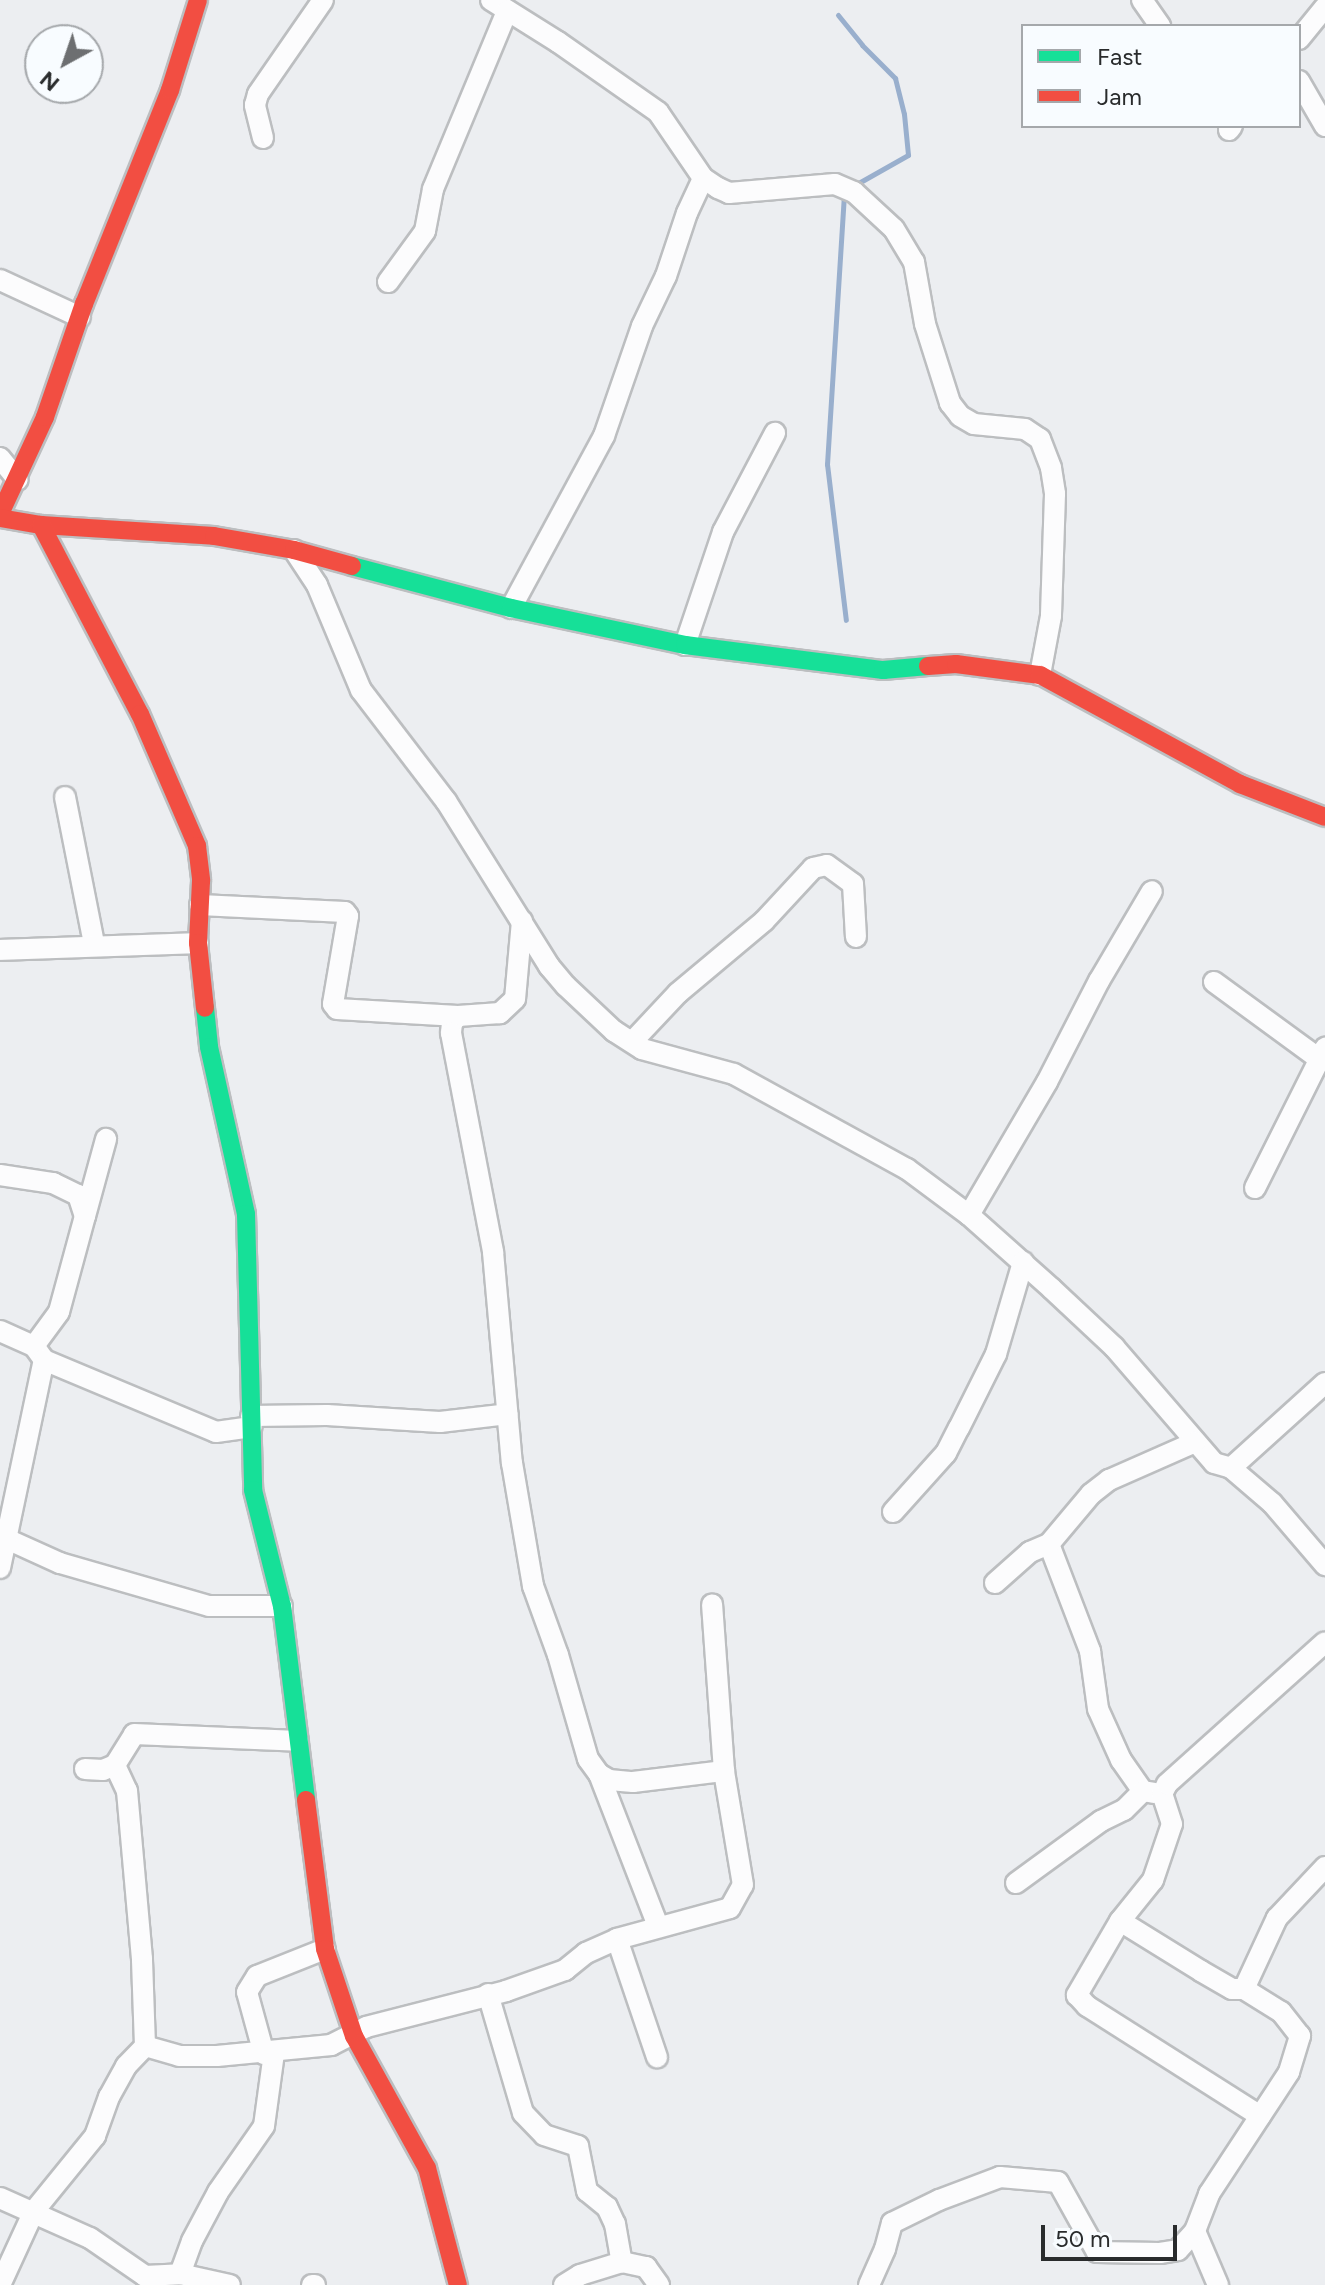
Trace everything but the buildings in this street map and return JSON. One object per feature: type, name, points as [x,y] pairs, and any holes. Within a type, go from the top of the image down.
[{"type":"street","points":[[198,0],[170,90],[18,480],[0,516],[41,525],[214,536],[294,550],[511,608],[685,645],[848,668],[883,670],[956,664],[1040,675],[1240,784],[1325,817]]},
{"type":"street","points":[[263,138],[255,105],[258,94],[323,0]]},
{"type":"street","points":[[1142,0],[1159,24]]},
{"type":"street","points":[[388,282],[425,231],[433,189],[499,5],[658,112],[703,178],[729,193],[835,184],[854,192],[894,229],[914,262],[925,324],[950,403],[960,416],[974,424],[1011,424],[1040,439],[1051,468],[1055,494],[1051,616],[1040,675]]},
{"type":"street","points":[[1301,37],[1325,7]]},
{"type":"street","points":[[1301,84],[1325,126]]},
{"type":"street","points":[[511,608],[604,436],[642,326],[666,276],[687,213],[703,178]]},
{"type":"street","points":[[0,280],[80,317]]},
{"type":"street","points":[[685,645],[723,532],[775,433]]},
{"type":"street","points":[[0,458],[18,480]]},
{"type":"street","points":[[41,525],[140,714],[197,846],[198,943],[209,1047],[246,1214],[253,1490],[282,1606],[325,1949],[354,2036],[427,2168],[458,2285]]},
{"type":"street","points":[[294,550],[317,585],[361,690],[446,801],[566,986],[614,1031],[632,1042],[671,1059],[734,1074],[907,1169],[969,1215],[1114,1347],[1214,1463],[1231,1468],[1272,1503],[1325,1565]]},
{"type":"street","points":[[65,797],[94,944]]},
{"type":"street","points":[[632,1042],[678,993],[764,921],[813,868],[827,865],[853,884],[856,937]]},
{"type":"street","points":[[969,1215],[1047,1082],[1099,981],[1152,891]]},
{"type":"street","points":[[200,905],[345,912],[348,916],[333,1004],[337,1009],[458,1016],[500,1013],[515,999],[522,921]]},
{"type":"street","points":[[0,950],[94,944],[198,943]]},
{"type":"street","points":[[1214,982],[1322,1053],[1255,1188]]},
{"type":"street","points":[[458,1016],[452,1023],[451,1033],[493,1252],[512,1463],[533,1586],[558,1655],[588,1759],[599,1774],[658,1926]]},
{"type":"street","points":[[0,1568],[9,1540],[39,1353],[59,1312],[106,1139]]},
{"type":"street","points":[[0,1175],[53,1183],[78,1195],[85,1216]]},
{"type":"street","points":[[893,1512],[946,1453],[959,1428],[996,1354],[1023,1262]]},
{"type":"street","points":[[0,1331],[39,1353],[216,1432],[252,1421],[327,1415],[440,1422],[508,1414]]},
{"type":"street","points":[[1231,1468],[1325,1383]]},
{"type":"street","points":[[995,1583],[1030,1552],[1049,1544],[1091,1494],[1109,1480],[1195,1442]]},
{"type":"street","points":[[9,1540],[60,1563],[209,1606],[282,1606]]},
{"type":"street","points":[[1049,1544],[1090,1651],[1098,1709],[1121,1760],[1153,1793],[1172,1824],[1153,1880],[1120,1921],[1077,1995],[1087,2006],[1260,2116]]},
{"type":"street","points":[[145,2046],[179,2056],[269,2053],[331,2045],[354,2036],[366,2027],[506,1991],[565,1970],[586,1953],[617,1939],[730,1908],[743,1885],[724,1771],[712,1604]]},
{"type":"street","points":[[1016,1883],[1101,1821],[1167,1784],[1325,1642]]},
{"type":"street","points":[[85,1769],[103,1770],[115,1765],[134,1734],[298,1741]]},
{"type":"street","points":[[0,2285],[34,2211],[95,2136],[121,2077],[145,2046],[142,1959],[127,1791],[115,1765]]},
{"type":"street","points":[[599,1774],[609,1780],[633,1782],[724,1771]]},
{"type":"street","points":[[1244,1989],[1277,1918],[1325,1867]]},
{"type":"street","points":[[869,2285],[885,2249],[892,2223],[939,2200],[1000,2177],[1058,2182],[1097,2252],[1160,2253],[1178,2250],[1195,2231],[1209,2194],[1289,2072],[1300,2036],[1281,2012],[1244,1989],[1232,1989],[1120,1921]]},
{"type":"street","points":[[617,1939],[657,2057]]},
{"type":"street","points":[[180,2274],[192,2241],[218,2192],[264,2126],[269,2053],[247,1992],[257,1976],[325,1949]]},
{"type":"street","points":[[488,1994],[523,2113],[544,2135],[578,2146],[587,2191],[607,2207],[615,2224],[622,2262]]},
{"type":"street","points":[[0,2198],[34,2211],[111,2250],[145,2276],[180,2274],[230,2285]]},
{"type":"street","points":[[1195,2231],[1218,2285]]},
{"type":"street","points":[[564,2285],[580,2275],[622,2262],[646,2267],[659,2285]]},
{"type":"waterway","points":[[838,15],[895,78],[904,114],[908,155],[855,185]]},
{"type":"waterway","points":[[844,194],[827,464],[846,620]]},
{"type":"traffic: fast","points":[[352,566],[511,608],[685,645],[883,670],[928,666]]},
{"type":"traffic: fast","points":[[205,1008],[209,1047],[246,1214],[253,1490],[282,1606],[306,1800]]},
{"type":"traffic: jam","points":[[0,514],[45,417],[84,304],[170,90],[198,0]]},
{"type":"traffic: jam","points":[[0,518],[41,525],[214,536],[294,550],[352,566]]},
{"type":"traffic: jam","points":[[41,525],[140,714],[197,846],[201,881],[198,943],[205,1008]]},
{"type":"traffic: jam","points":[[928,666],[956,664],[1040,675],[1240,784],[1325,817]]},
{"type":"traffic: jam","points":[[306,1800],[325,1949],[354,2036],[427,2168],[458,2285]]}]
